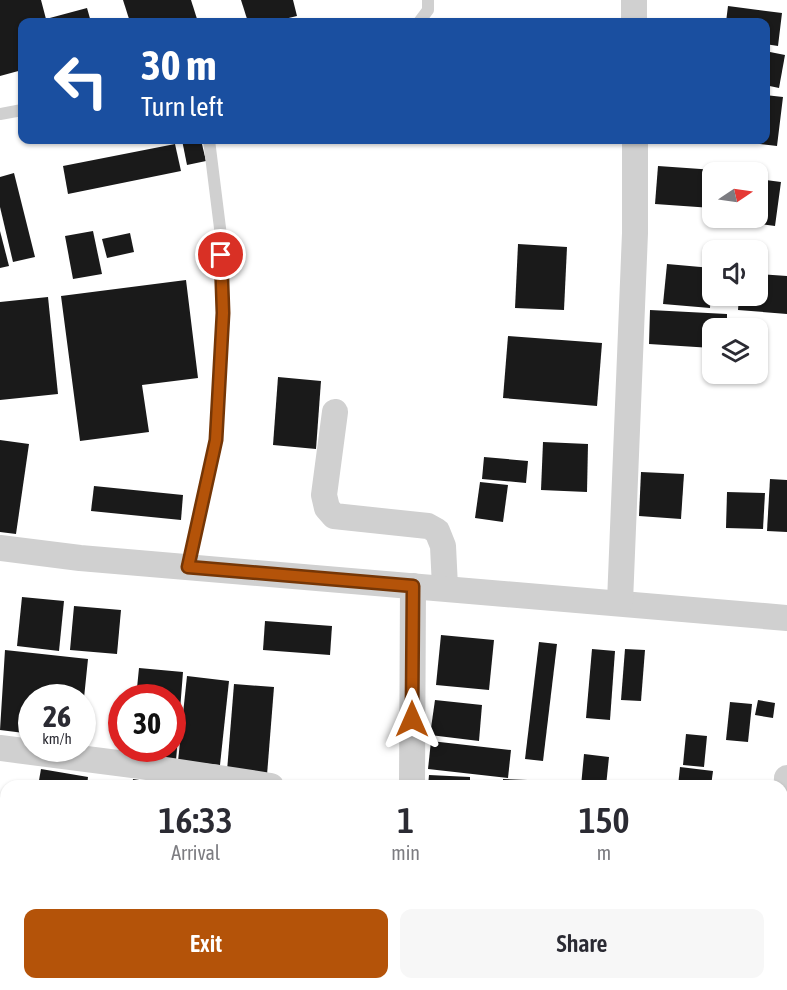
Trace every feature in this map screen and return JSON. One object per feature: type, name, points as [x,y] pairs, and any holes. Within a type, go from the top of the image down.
[{"type":"street","points":[[634,0],[634,18]]},
{"type":"street","points":[[621,602],[635,233],[635,144]]},
{"type":"street","points":[[334,412],[324,495],[327,508],[334,516],[428,526],[437,531],[443,546],[445,587]]},
{"type":"street","points":[[0,548],[188,567],[445,587],[787,618]]},
{"type":"street","points":[[412,780],[413,586]]},
{"type":"street","points":[[0,748],[232,780]]},
{"type":"lane","points":[[422,18],[428,10],[428,0]]},
{"type":"lane","points":[[0,114],[18,111]]},
{"type":"lane","points":[[188,567],[216,440],[223,313],[221,236],[210,144]]},
{"type":"building","points":[[0,0],[41,0],[46,18],[18,18],[18,71],[0,76]]},
{"type":"building","points":[[123,0],[191,0],[197,18],[129,18]]},
{"type":"building","points":[[241,0],[293,0],[297,16],[289,18],[247,18]]},
{"type":"building","points":[[728,6],[782,13],[778,46],[770,45],[770,18],[726,18]]},
{"type":"building","points":[[87,8],[90,18],[50,18]]},
{"type":"building","points":[[770,52],[785,55],[779,88],[770,86]]},
{"type":"building","points":[[770,96],[783,97],[777,146],[761,144],[770,144]]},
{"type":"building","points":[[175,144],[181,171],[68,194],[63,166]]},
{"type":"building","points":[[183,144],[202,144],[206,161],[187,165]]},
{"type":"building","points":[[658,166],[702,169],[702,207],[655,204]]},
{"type":"building","points":[[14,173],[35,257],[13,262],[0,207],[0,177]]},
{"type":"building","points":[[768,180],[781,182],[775,226],[768,225]]},
{"type":"building","points":[[0,231],[9,266],[0,268]]},
{"type":"building","points":[[93,231],[102,274],[73,279],[65,236]]},
{"type":"building","points":[[130,233],[134,252],[107,258],[102,239]]},
{"type":"building","points":[[518,244],[567,247],[564,310],[515,308]]},
{"type":"building","points":[[667,264],[702,267],[702,306],[710,306],[710,308],[663,304]]},
{"type":"building","points":[[768,275],[787,276],[787,314],[738,310],[738,306],[768,306]]},
{"type":"building","points":[[186,280],[198,378],[142,385],[149,432],[80,441],[61,296]]},
{"type":"building","points":[[48,297],[58,394],[0,400],[0,302]]},
{"type":"building","points":[[650,310],[727,314],[727,318],[702,318],[702,347],[649,344]]},
{"type":"building","points":[[508,336],[602,343],[597,406],[503,398]]},
{"type":"building","points":[[278,377],[321,381],[316,449],[273,445]]},
{"type":"building","points":[[0,440],[29,444],[16,534],[0,532]]},
{"type":"building","points":[[543,442],[588,444],[587,492],[541,490]]},
{"type":"building","points":[[484,457],[528,461],[526,483],[482,479]]},
{"type":"building","points":[[641,472],[684,474],[681,519],[639,516]]},
{"type":"building","points":[[770,479],[787,480],[787,532],[767,531]]},
{"type":"building","points":[[480,482],[508,485],[503,522],[475,518]]},
{"type":"building","points":[[94,486],[183,495],[181,520],[91,511]]},
{"type":"building","points":[[727,492],[765,493],[763,529],[726,528]]},
{"type":"building","points":[[22,597],[64,601],[59,651],[17,646]]},
{"type":"building","points":[[74,606],[121,610],[117,654],[70,650]]},
{"type":"building","points":[[265,621],[332,626],[330,655],[263,650]]},
{"type":"building","points":[[441,635],[494,640],[489,690],[436,685]]},
{"type":"building","points":[[539,642],[557,644],[543,761],[525,759]]},
{"type":"building","points":[[592,649],[615,651],[610,720],[586,718]]},
{"type":"building","points":[[625,649],[645,650],[641,701],[621,700]]},
{"type":"building","points":[[5,650],[88,659],[85,684],[18,684],[18,732],[0,730]]},
{"type":"building","points":[[139,668],[183,672],[182,684],[137,684]]},
{"type":"building","points":[[187,676],[229,681],[220,765],[186,762]]},
{"type":"building","points":[[234,684],[274,687],[267,775],[227,771]]},
{"type":"building","points":[[435,700],[482,705],[479,741],[430,735]]},
{"type":"building","points":[[758,700],[775,703],[773,718],[755,715]]},
{"type":"building","points":[[730,702],[752,704],[748,742],[726,740]]},
{"type":"building","points":[[686,734],[707,736],[704,767],[683,765]]},
{"type":"building","points":[[431,741],[511,750],[508,778],[428,769]]},
{"type":"building","points":[[584,754],[609,757],[607,780],[582,780]]},
{"type":"building","points":[[680,767],[713,771],[712,780],[679,780]]},
{"type":"building","points":[[41,769],[88,777],[88,780],[39,780]]},
{"type":"building","points":[[429,775],[470,777],[470,780],[429,780]]},
{"type":"route","points":[[221,255],[223,313],[216,440],[208,481],[200,504],[188,567],[413,586],[412,719]]}]
